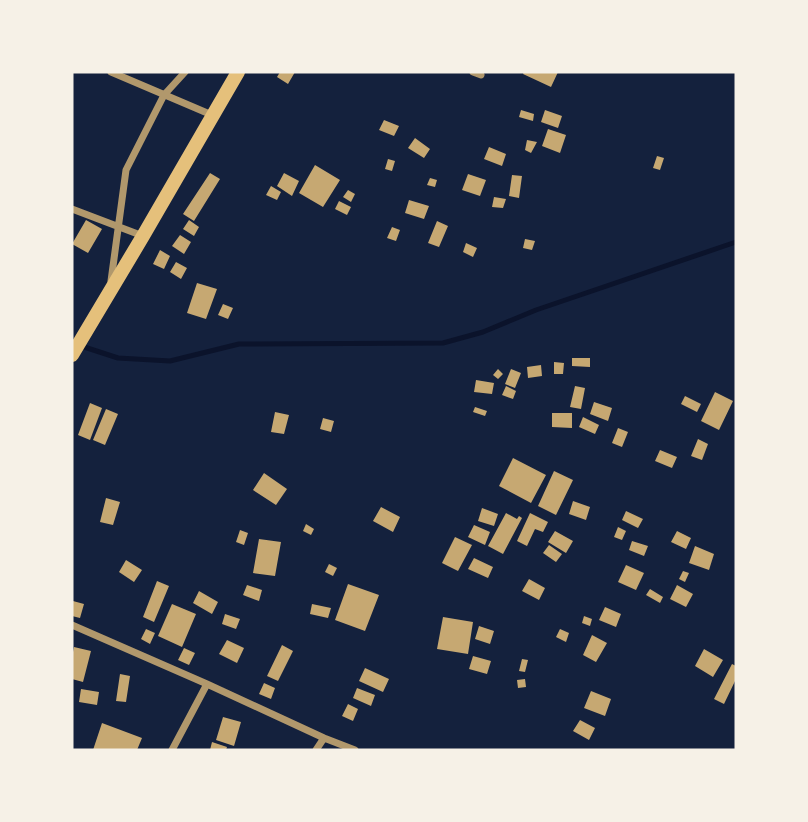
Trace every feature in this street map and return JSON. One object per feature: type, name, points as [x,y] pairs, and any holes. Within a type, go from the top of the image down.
[{"type":"highway","points":[[72,355],[238,72]]},
{"type":"street","points":[[111,72],[212,115]]},
{"type":"street","points":[[110,292],[126,170],[164,95],[185,72]]},
{"type":"street","points":[[72,209],[143,236]]},
{"type":"street","points":[[72,625],[355,750]]},
{"type":"street","points":[[172,750],[207,684]]},
{"type":"street","points":[[316,750],[324,738]]},
{"type":"building","points":[[280,72],[295,72],[288,84],[277,77]]},
{"type":"building","points":[[558,72],[551,87],[523,74]]},
{"type":"building","points":[[521,110],[534,114],[533,121],[519,117]]},
{"type":"building","points":[[545,110],[562,116],[558,128],[541,122]]},
{"type":"building","points":[[384,120],[399,126],[394,136],[379,130]]},
{"type":"building","points":[[548,129],[566,135],[560,153],[542,146]]},
{"type":"building","points":[[415,138],[430,149],[424,158],[408,148]]},
{"type":"building","points":[[527,140],[537,142],[531,153],[525,150]]},
{"type":"building","points":[[489,147],[506,154],[502,166],[484,159]]},
{"type":"building","points":[[657,156],[664,158],[660,170],[653,168]]},
{"type":"building","points":[[388,159],[395,161],[392,171],[385,169]]},
{"type":"building","points":[[315,165],[340,180],[323,207],[299,193]]},
{"type":"building","points":[[210,173],[220,179],[194,221],[183,214]]},
{"type":"building","points":[[284,173],[299,181],[292,196],[277,186]]},
{"type":"building","points":[[468,174],[486,180],[480,196],[462,190]]},
{"type":"building","points":[[512,175],[522,176],[519,198],[509,196]]},
{"type":"building","points":[[430,178],[437,180],[435,187],[427,185]]},
{"type":"building","points":[[271,186],[281,192],[277,200],[266,195]]},
{"type":"building","points":[[348,190],[355,194],[351,202],[343,197]]},
{"type":"building","points":[[494,197],[506,199],[503,208],[492,207]]},
{"type":"building","points":[[409,200],[429,206],[424,219],[405,213]]},
{"type":"building","points":[[339,201],[351,207],[347,215],[335,209]]},
{"type":"building","points":[[86,220],[102,229],[88,253],[72,244]]},
{"type":"building","points":[[189,220],[199,227],[194,236],[183,229]]},
{"type":"building","points":[[437,221],[448,226],[439,247],[428,243]]},
{"type":"building","points":[[392,227],[400,230],[396,241],[387,238]]},
{"type":"building","points":[[180,235],[191,242],[184,254],[172,246]]},
{"type":"building","points":[[525,239],[535,241],[532,250],[523,248]]},
{"type":"building","points":[[466,243],[477,248],[473,257],[463,252]]},
{"type":"building","points":[[160,250],[170,256],[164,269],[153,264]]},
{"type":"building","points":[[176,262],[187,268],[181,279],[170,272]]},
{"type":"building","points":[[197,283],[217,289],[206,319],[187,313]]},
{"type":"building","points":[[223,304],[233,308],[228,319],[218,315]]},
{"type":"building","points":[[572,358],[590,358],[590,367],[572,366]]},
{"type":"building","points":[[554,362],[564,363],[563,374],[554,374]]},
{"type":"building","points":[[541,365],[542,376],[528,378],[527,367]]},
{"type":"building","points":[[498,369],[503,374],[498,379],[493,375]]},
{"type":"building","points":[[511,369],[521,373],[515,388],[505,384]]},
{"type":"building","points":[[476,380],[494,383],[492,394],[474,392]]},
{"type":"building","points":[[506,386],[516,391],[513,399],[502,395]]},
{"type":"building","points":[[575,386],[585,388],[581,409],[570,407]]},
{"type":"building","points":[[715,392],[733,401],[719,430],[701,421]]},
{"type":"building","points":[[685,396],[701,404],[697,412],[681,404]]},
{"type":"building","points":[[594,402],[612,408],[608,421],[590,414]]},
{"type":"building","points":[[90,403],[102,408],[90,440],[78,435]]},
{"type":"building","points":[[475,407],[487,411],[485,416],[473,412]]},
{"type":"building","points":[[106,409],[118,414],[105,445],[93,440]]},
{"type":"building","points":[[275,412],[289,415],[284,434],[271,432]]},
{"type":"building","points":[[552,413],[572,413],[572,428],[552,427]]},
{"type":"building","points":[[583,417],[599,425],[595,434],[579,427]]},
{"type":"building","points":[[323,418],[334,421],[331,432],[320,429]]},
{"type":"building","points":[[618,428],[628,432],[622,447],[612,443]]},
{"type":"building","points":[[698,439],[708,444],[702,460],[691,456]]},
{"type":"building","points":[[660,450],[677,457],[672,468],[655,461]]},
{"type":"building","points":[[513,458],[546,475],[531,503],[499,486]]},
{"type":"building","points":[[554,471],[573,480],[556,515],[538,506]]},
{"type":"building","points":[[264,473],[287,489],[276,505],[253,490]]},
{"type":"building","points":[[106,498],[120,502],[113,525],[100,522]]},
{"type":"building","points":[[573,501],[590,507],[586,520],[569,514]]},
{"type":"building","points":[[381,507],[400,517],[393,532],[373,521]]},
{"type":"building","points":[[482,508],[498,514],[494,526],[478,521]]},
{"type":"building","points":[[626,511],[643,519],[638,528],[622,520]]},
{"type":"building","points":[[506,513],[517,519],[519,516],[522,518],[503,554],[488,546]]},
{"type":"building","points":[[530,513],[548,522],[543,532],[535,529],[527,546],[517,541]]},
{"type":"building","points":[[306,524],[314,529],[311,535],[303,531]]},
{"type":"building","points":[[474,525],[490,532],[485,545],[468,537]]},
{"type":"building","points":[[618,527],[626,531],[622,540],[614,537]]},
{"type":"building","points":[[240,530],[248,533],[244,545],[236,542]]},
{"type":"building","points":[[555,531],[573,541],[566,553],[548,542]]},
{"type":"building","points":[[677,531],[691,538],[686,549],[671,542]]},
{"type":"building","points":[[455,537],[472,545],[458,571],[442,563]]},
{"type":"building","points":[[259,539],[281,542],[275,576],[253,573]]},
{"type":"building","points":[[632,541],[648,546],[644,556],[629,550]]},
{"type":"building","points":[[549,545],[562,554],[556,562],[543,553]]},
{"type":"building","points":[[695,546],[714,554],[709,570],[689,563]]},
{"type":"building","points":[[474,558],[493,567],[488,578],[468,569]]},
{"type":"building","points":[[126,560],[142,570],[134,582],[119,572]]},
{"type":"building","points":[[329,564],[337,568],[333,576],[325,572]]},
{"type":"building","points":[[626,565],[644,573],[636,590],[618,582]]},
{"type":"building","points":[[683,571],[689,573],[685,582],[679,579]]},
{"type":"building","points":[[529,579],[545,588],[539,600],[522,591]]},
{"type":"building","points":[[157,581],[169,586],[154,622],[143,617]]},
{"type":"building","points":[[348,584],[379,595],[365,631],[335,620]]},
{"type":"building","points":[[247,585],[262,590],[259,601],[243,595]]},
{"type":"building","points":[[677,585],[693,594],[686,607],[670,599]]},
{"type":"building","points":[[650,589],[663,597],[660,603],[646,595]]},
{"type":"building","points":[[199,591],[218,602],[212,614],[193,603]]},
{"type":"building","points":[[73,601],[84,604],[80,618],[72,616]]},
{"type":"building","points":[[172,604],[196,614],[182,647],[158,636]]},
{"type":"building","points":[[312,604],[331,608],[328,618],[310,614]]},
{"type":"building","points":[[605,607],[621,614],[616,627],[599,620]]},
{"type":"building","points":[[225,614],[240,619],[236,629],[222,624]]},
{"type":"building","points":[[584,616],[592,619],[590,626],[582,623]]},
{"type":"building","points":[[443,617],[473,622],[468,654],[437,649]]},
{"type":"building","points":[[479,626],[494,631],[490,644],[475,639]]},
{"type":"building","points":[[146,629],[155,633],[150,644],[141,639]]},
{"type":"building","points":[[560,629],[569,633],[566,642],[556,637]]},
{"type":"building","points":[[592,635],[607,643],[596,662],[583,655]]},
{"type":"building","points":[[227,640],[244,648],[237,663],[219,654]]},
{"type":"building","points":[[282,645],[293,651],[278,681],[267,676]]},
{"type":"building","points":[[74,647],[91,651],[83,682],[72,679]]},
{"type":"building","points":[[184,648],[195,653],[189,665],[178,660]]},
{"type":"building","points":[[704,649],[723,660],[713,677],[695,666]]},
{"type":"building","points":[[473,656],[491,661],[487,674],[469,669]]},
{"type":"building","points":[[522,659],[528,660],[525,672],[519,671]]},
{"type":"building","points":[[732,664],[736,666],[736,679],[724,704],[714,699]]},
{"type":"building","points":[[365,668],[389,679],[383,692],[359,681]]},
{"type":"building","points":[[120,674],[130,676],[126,702],[116,701]]},
{"type":"building","points":[[525,679],[526,687],[518,688],[517,680]]},
{"type":"building","points":[[264,683],[275,688],[271,699],[259,694]]},
{"type":"building","points":[[357,688],[375,695],[371,706],[353,698]]},
{"type":"building","points":[[81,689],[99,692],[97,705],[79,702]]},
{"type":"building","points":[[591,691],[611,699],[605,716],[584,708]]},
{"type":"building","points":[[348,704],[358,709],[353,721],[342,716]]},
{"type":"building","points":[[223,717],[241,722],[234,746],[216,740]]},
{"type":"building","points":[[580,720],[595,728],[589,740],[573,731]]},
{"type":"building","points":[[102,723],[142,738],[137,750],[93,750]]},
{"type":"building","points":[[212,742],[227,747],[226,750],[210,750]]},
{"type":"waterway","points":[[78,345],[118,358],[170,361],[239,344],[443,343],[483,332],[536,310],[736,242]]}]
